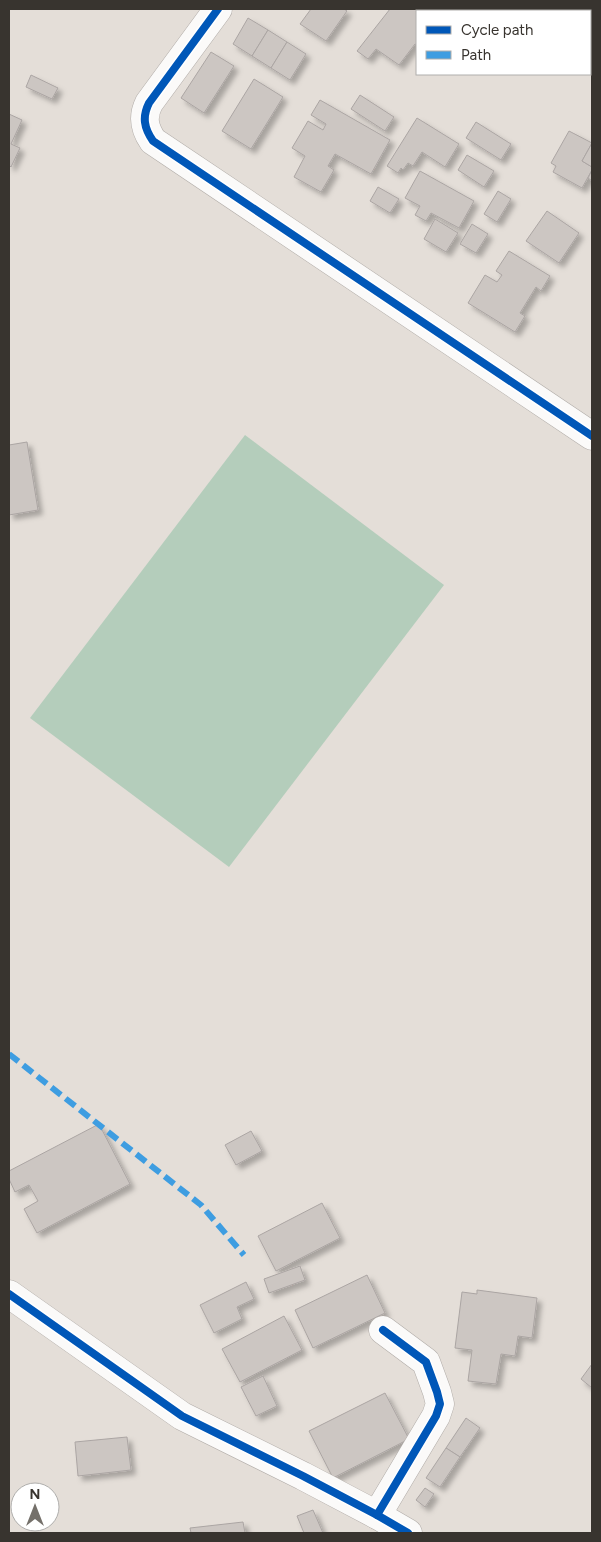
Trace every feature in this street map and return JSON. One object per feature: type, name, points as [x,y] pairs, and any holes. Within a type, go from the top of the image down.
[{"type":"street","points":[[218,9],[144,112],[146,132],[153,141],[592,436]]},
{"type":"street","points":[[9,1294],[182,1416],[377,1515],[408,1533]]},
{"type":"street","points":[[377,1515],[436,1416],[440,1404],[426,1362],[383,1330]]},
{"type":"green space","points":[[245,435],[444,585],[229,867],[30,718]]},
{"type":"building","points":[[311,9],[344,9],[347,11],[326,41],[300,24]]},
{"type":"building","points":[[390,9],[430,9],[416,10],[416,44],[399,65],[376,49],[368,59],[357,51]]},
{"type":"building","points":[[248,18],[268,30],[252,56],[233,44]]},
{"type":"building","points":[[268,30],[287,42],[271,68],[252,56]]},
{"type":"building","points":[[287,42],[306,54],[290,80],[271,68]]},
{"type":"building","points":[[211,52],[234,66],[204,113],[181,98]]},
{"type":"building","points":[[31,75],[58,88],[52,99],[26,87]]},
{"type":"building","points":[[254,79],[283,97],[251,149],[222,131]]},
{"type":"building","points":[[360,95],[394,117],[385,131],[351,109]]},
{"type":"building","points":[[320,100],[390,140],[371,174],[335,154],[328,166],[334,170],[321,192],[294,177],[305,156],[292,148],[308,121],[323,130],[326,124],[311,115]]},
{"type":"building","points":[[9,114],[22,120],[11,144],[20,148],[11,167],[9,165]]},
{"type":"building","points":[[417,118],[459,144],[445,167],[422,152],[413,166],[408,163],[398,173],[387,166]]},
{"type":"building","points":[[476,122],[511,144],[501,160],[466,138]]},
{"type":"building","points":[[569,131],[592,143],[582,161],[592,167],[592,170],[582,188],[553,172],[556,166],[551,163]]},
{"type":"building","points":[[592,143],[592,167],[582,161]]},
{"type":"building","points":[[467,155],[494,171],[484,187],[458,170]]},
{"type":"building","points":[[592,170],[592,181],[588,178]]},
{"type":"building","points":[[420,171],[474,201],[459,228],[431,213],[426,221],[415,215],[420,206],[405,198]]},
{"type":"building","points":[[378,187],[399,199],[390,213],[370,201]]},
{"type":"building","points":[[498,191],[511,199],[497,222],[484,214]]},
{"type":"building","points":[[547,211],[579,233],[559,263],[526,241]]},
{"type":"building","points":[[435,219],[458,233],[446,252],[424,239]]},
{"type":"building","points":[[472,224],[488,234],[476,253],[460,244]]},
{"type":"building","points":[[509,251],[550,276],[541,291],[536,287],[520,313],[525,316],[515,332],[468,303],[485,275],[497,282],[502,275],[496,271]]},
{"type":"building","points":[[27,442],[38,510],[9,515],[9,445]]},
{"type":"building","points":[[99,1124],[130,1184],[37,1233],[24,1209],[38,1201],[29,1185],[15,1192],[9,1179],[9,1171]]},
{"type":"building","points":[[251,1131],[262,1151],[236,1165],[225,1145]]},
{"type":"building","points":[[322,1203],[340,1238],[276,1271],[258,1236]]},
{"type":"building","points":[[300,1266],[305,1280],[269,1293],[264,1279]]},
{"type":"building","points":[[367,1275],[385,1313],[313,1348],[295,1310]]},
{"type":"building","points":[[246,1282],[254,1299],[237,1307],[242,1319],[214,1333],[200,1305]]},
{"type":"building","points":[[477,1290],[537,1298],[532,1338],[518,1336],[515,1356],[501,1354],[496,1384],[468,1381],[472,1350],[455,1348],[462,1292],[477,1294]]},
{"type":"building","points":[[284,1316],[302,1350],[240,1382],[222,1349]]},
{"type":"building","points":[[592,1364],[592,1388],[581,1379]]},
{"type":"building","points":[[263,1376],[277,1406],[256,1416],[241,1387]]},
{"type":"building","points":[[385,1393],[409,1439],[333,1478],[309,1431]]},
{"type":"building","points":[[466,1418],[480,1428],[460,1457],[446,1448]]},
{"type":"building","points":[[127,1437],[131,1470],[78,1476],[75,1442]]},
{"type":"building","points":[[446,1448],[460,1457],[440,1487],[426,1478]]},
{"type":"building","points":[[425,1488],[434,1494],[425,1507],[416,1500]]},
{"type":"building","points":[[313,1510],[323,1533],[304,1533],[297,1516]]},
{"type":"building","points":[[243,1522],[245,1533],[191,1533],[190,1528]]},
{"type":"marked path","points":[[9,1054],[201,1205],[244,1255]]},
{"type":"cycle path","points":[[218,9],[149,103],[145,113],[145,122],[153,141],[592,436]]},
{"type":"cycle path","points":[[9,1294],[182,1416],[303,1476],[408,1533]]},
{"type":"cycle path","points":[[377,1515],[436,1416],[440,1404],[426,1362],[383,1330]]}]
